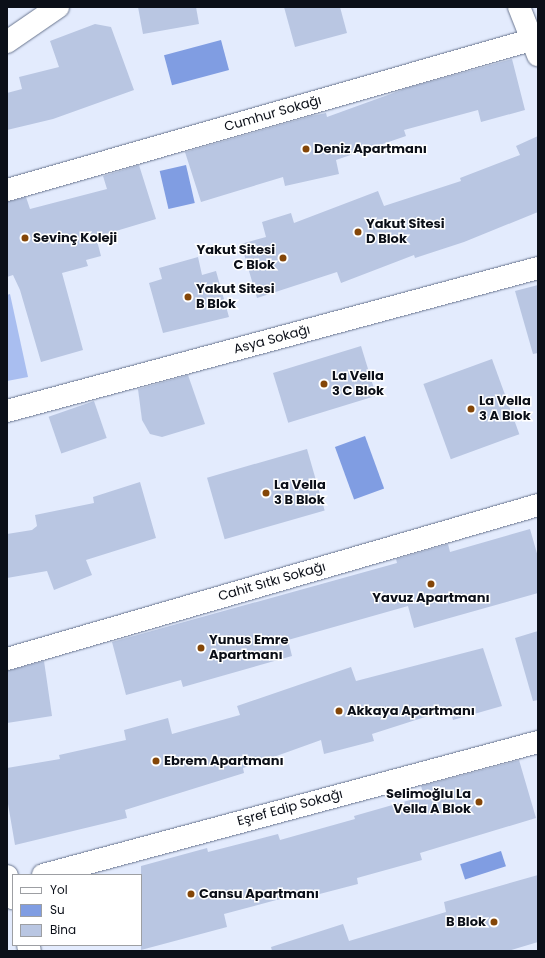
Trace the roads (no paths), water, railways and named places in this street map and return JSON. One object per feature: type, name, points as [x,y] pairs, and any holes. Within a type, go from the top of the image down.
[{"type":"street","points":[[7,42],[58,7]]},
{"type":"street","points":[[519,7],[536,44]]},
{"type":"street","name":"Cumhur Sokağı","points":[[7,190],[536,44]]},
{"type":"street","name":"Asya Sokağı","points":[[7,411],[538,268]]},
{"type":"street","name":"Cahit Sıtkı Sokağı","points":[[7,659],[538,505]]},
{"type":"street","name":"Eşref Edip Sokağı","points":[[47,874],[538,742]]},
{"type":"water","points":[[221,40],[229,70],[172,85],[164,55]]},
{"type":"water","points":[[186,165],[195,203],[168,209],[160,171]]},
{"type":"water","points":[[365,436],[384,489],[354,500],[335,447]]},
{"type":"water","points":[[501,851],[506,866],[465,880],[460,864]]},
{"type":"place","name":"Deniz Apartmanı","points":[[306,149]]},
{"type":"place","name":"Yakut Sitesi D Blok","points":[[358,232]]},
{"type":"place","name":"Sevinç Koleji","points":[[25,238]]},
{"type":"place","name":"Yakut Sitesi C Blok","points":[[283,258]]},
{"type":"place","name":"Yakut Sitesi B Blok","points":[[188,297]]},
{"type":"place","name":"La Vella 3 C Blok","points":[[324,384]]},
{"type":"place","name":"La Vella 3 A Blok","points":[[471,409]]},
{"type":"place","name":"La Vella 3 B Blok","points":[[266,493]]},
{"type":"place","name":"Yavuz Apartmanı","points":[[431,584]]},
{"type":"place","name":"Yunus Emre Apartmanı","points":[[201,648]]},
{"type":"place","name":"Akkaya Apartmanı","points":[[339,711]]},
{"type":"place","name":"Ebrem Apartmanı","points":[[156,761]]},
{"type":"place","name":"Selimoğlu La Vella A Blok","points":[[479,802]]},
{"type":"place","name":"Cansu Apartmanı","points":[[191,894]]},
{"type":"place","name":"B Blok","points":[[494,922]]}]
